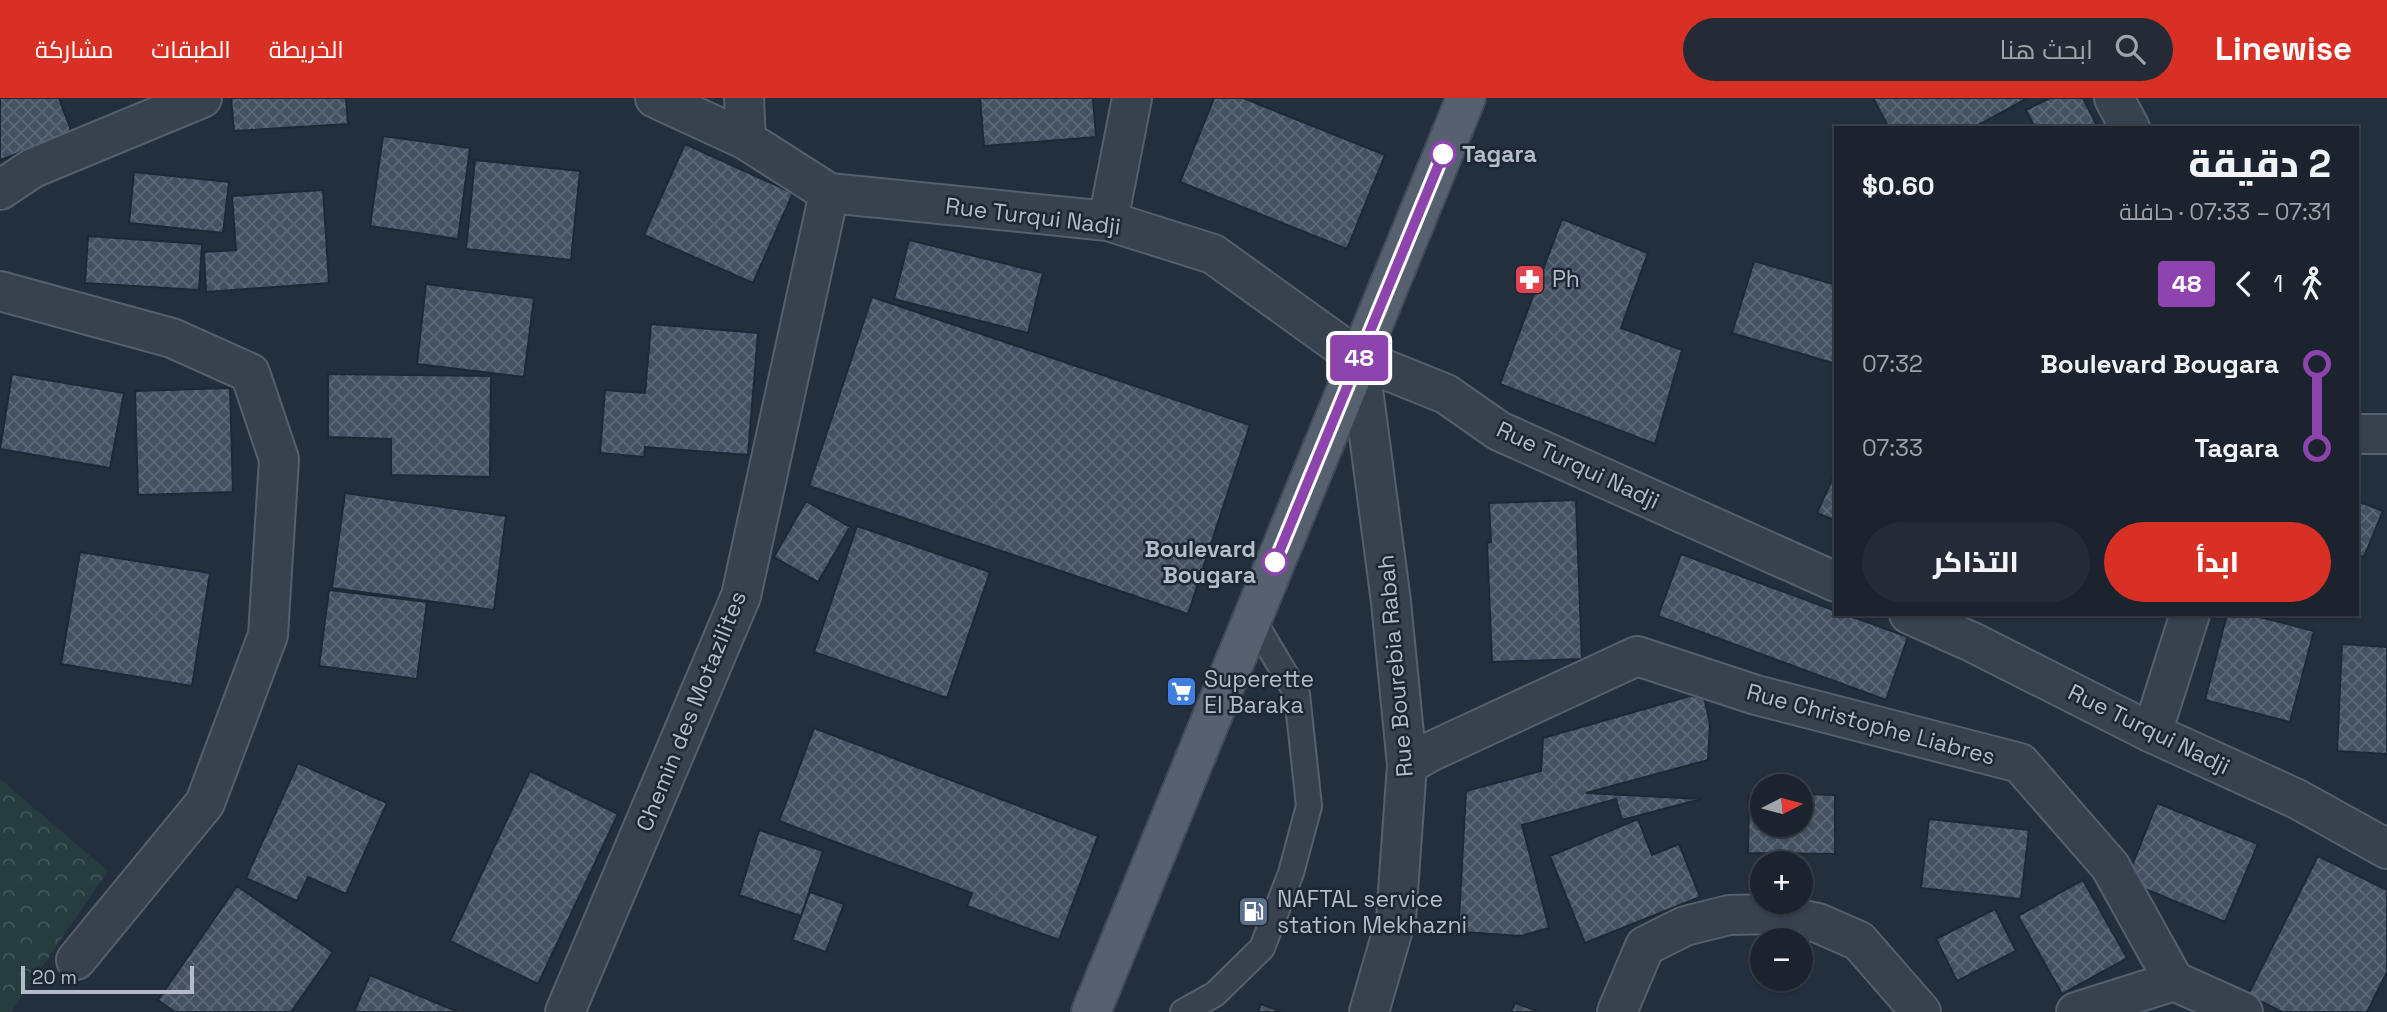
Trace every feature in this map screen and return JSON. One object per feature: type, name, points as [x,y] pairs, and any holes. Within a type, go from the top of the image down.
[{"type":"main road","points":[[1091,1012],[1466,98]]},
{"type":"street","points":[[0,190],[33,168],[202,98]]},
{"type":"street","name":"Rue Turqui Nadji","points":[[655,98],[746,140],[829,194],[1108,221],[1213,254],[1359,359],[1446,394],[1499,431],[1834,581]]},
{"type":"street","points":[[744,98],[746,140]]},
{"type":"street","points":[[1108,221],[1132,98]]},
{"type":"street","points":[[2114,98],[2129,126]]},
{"type":"street","name":"Chemin des Motazilites","points":[[565,1012],[741,596],[829,194]]},
{"type":"street","points":[[0,291],[172,338],[250,373],[279,459],[268,635],[205,803],[76,960]]},
{"type":"street","name":"Rue Bourebia Rabah","points":[[1359,359],[1391,602],[1407,765],[1396,919],[1368,1012]]},
{"type":"street","points":[[2359,434],[2387,434]]},
{"type":"street","name":"Rue Turqui Nadji","points":[[1914,616],[1972,642],[2152,733],[2297,799],[2387,849]]},
{"type":"street","points":[[2152,733],[2189,616]]},
{"type":"street","name":"Rue Christophe Liabres","points":[[1407,765],[1637,656],[1756,695],[2020,763],[2110,866],[2174,981]]},
{"type":"street","points":[[1617,1012],[1645,946],[1685,926],[1729,915],[1774,914],[1818,923],[1860,941],[1921,1012]]},
{"type":"street","points":[[2076,1012],[2174,981],[2243,1012]]},
{"type":"lane","points":[[1183,1012],[1215,994],[1262,948],[1291,873],[1309,806],[1297,694],[1252,618]]},
{"type":"green space","points":[[0,779],[108,871],[11,1012],[0,1012]]},
{"type":"building","points":[[0,98],[59,98],[72,133],[0,160]]},
{"type":"building","points":[[231,98],[346,98],[348,124],[234,131]]},
{"type":"building","points":[[980,98],[1093,98],[1096,137],[984,146]]},
{"type":"building","points":[[1214,98],[1243,98],[1385,155],[1347,249],[1180,182]]},
{"type":"building","points":[[1873,98],[2028,98],[1977,126],[1888,126]]},
{"type":"building","points":[[2050,98],[2083,98],[2096,124],[2034,126],[2026,110]]},
{"type":"building","points":[[383,136],[470,148],[458,239],[370,226]]},
{"type":"building","points":[[685,144],[793,193],[753,283],[644,235]]},
{"type":"building","points":[[475,160],[580,171],[571,260],[466,249]]},
{"type":"building","points":[[134,172],[229,182],[223,233],[129,223]]},
{"type":"building","points":[[323,190],[329,283],[206,292],[204,252],[236,250],[232,196]]},
{"type":"building","points":[[1562,219],[1648,253],[1621,328],[1682,350],[1655,444],[1500,384]]},
{"type":"building","points":[[88,236],[202,244],[199,290],[85,283]]},
{"type":"building","points":[[909,240],[1043,273],[1028,333],[894,299]]},
{"type":"building","points":[[1754,261],[1834,284],[1834,363],[1732,333]]},
{"type":"building","points":[[426,284],[534,298],[524,377],[417,364]]},
{"type":"building","points":[[872,297],[1250,425],[1188,614],[809,486]]},
{"type":"building","points":[[651,324],[758,333],[748,455],[645,447],[644,457],[600,453],[605,390],[645,393]]},
{"type":"building","points":[[12,374],[124,393],[110,468],[0,449]]},
{"type":"building","points":[[328,374],[491,376],[490,477],[391,475],[391,439],[328,437]]},
{"type":"building","points":[[230,388],[233,492],[138,495],[135,391]]},
{"type":"building","points":[[1834,475],[1834,520],[1817,513]]},
{"type":"building","points":[[345,493],[506,516],[494,610],[332,588]]},
{"type":"building","points":[[1576,500],[1582,659],[1492,662],[1487,543],[1491,542],[1489,503]]},
{"type":"building","points":[[806,501],[850,527],[818,582],[774,557]]},
{"type":"building","points":[[2359,502],[2383,511],[2364,557],[2359,556]]},
{"type":"building","points":[[857,526],[990,572],[947,698],[814,652]]},
{"type":"building","points":[[80,552],[210,573],[192,686],[61,664]]},
{"type":"building","points":[[1681,554],[1834,610],[1834,616],[1850,616],[1908,637],[1886,700],[1658,616]]},
{"type":"building","points":[[329,590],[427,602],[417,679],[319,666]]},
{"type":"building","points":[[2226,616],[2256,616],[2314,631],[2290,722],[2205,700]]},
{"type":"building","points":[[2342,644],[2387,647],[2387,754],[2337,751]]},
{"type":"building","points":[[1690,696],[1704,697],[1710,724],[1708,760],[1586,793],[1701,799],[1622,820],[1616,799],[1522,825],[1549,928],[1521,936],[1463,932],[1459,919],[1466,791],[1541,771],[1543,738]]},
{"type":"building","points":[[814,728],[1098,836],[1059,940],[967,906],[972,893],[779,821]]},
{"type":"building","points":[[298,763],[387,803],[346,894],[308,877],[297,901],[246,878]]},
{"type":"building","points":[[530,771],[618,814],[538,984],[450,941]]},
{"type":"building","points":[[1749,794],[1750,837],[1813,837],[1813,794],[1835,795],[1835,854],[1813,854],[1813,851],[1748,853]]},
{"type":"building","points":[[2157,803],[2258,844],[2225,922],[2126,881]]},
{"type":"building","points":[[1638,819],[1652,855],[1679,844],[1700,897],[1585,943],[1550,856]]},
{"type":"building","points":[[1929,819],[2029,830],[2021,899],[1921,888]]},
{"type":"building","points":[[759,830],[823,851],[801,916],[739,895]]},
{"type":"building","points":[[2318,856],[2387,890],[2387,972],[2367,1012],[2282,1012],[2248,995]]},
{"type":"building","points":[[2083,880],[2127,958],[2062,994],[2018,916]]},
{"type":"building","points":[[237,886],[333,952],[291,1012],[175,1012],[158,1000]]},
{"type":"building","points":[[810,892],[844,904],[826,952],[792,940]]},
{"type":"building","points":[[1995,909],[2016,951],[1957,981],[1936,939]]},
{"type":"building","points":[[370,975],[458,1012],[354,1012]]},
{"type":"building","points":[[1515,1003],[1540,1012],[1511,1012]]},
{"type":"building","points":[[1261,1004],[1282,1012],[1258,1012]]},
{"type":"bus line","name":"48","points":[[1275,562],[1443,154]]},
{"type":"place","name":"Tagara","points":[[1443,154]]},
{"type":"place","name":"Ph","points":[[1529,279]]},
{"type":"place","name":"Boulevard Bougara","points":[[1275,562]]},
{"type":"place","name":"Superette El Baraka","points":[[1181,692]]},
{"type":"place","name":"NAFTAL service station Mekhazni","points":[[1254,912]]}]
